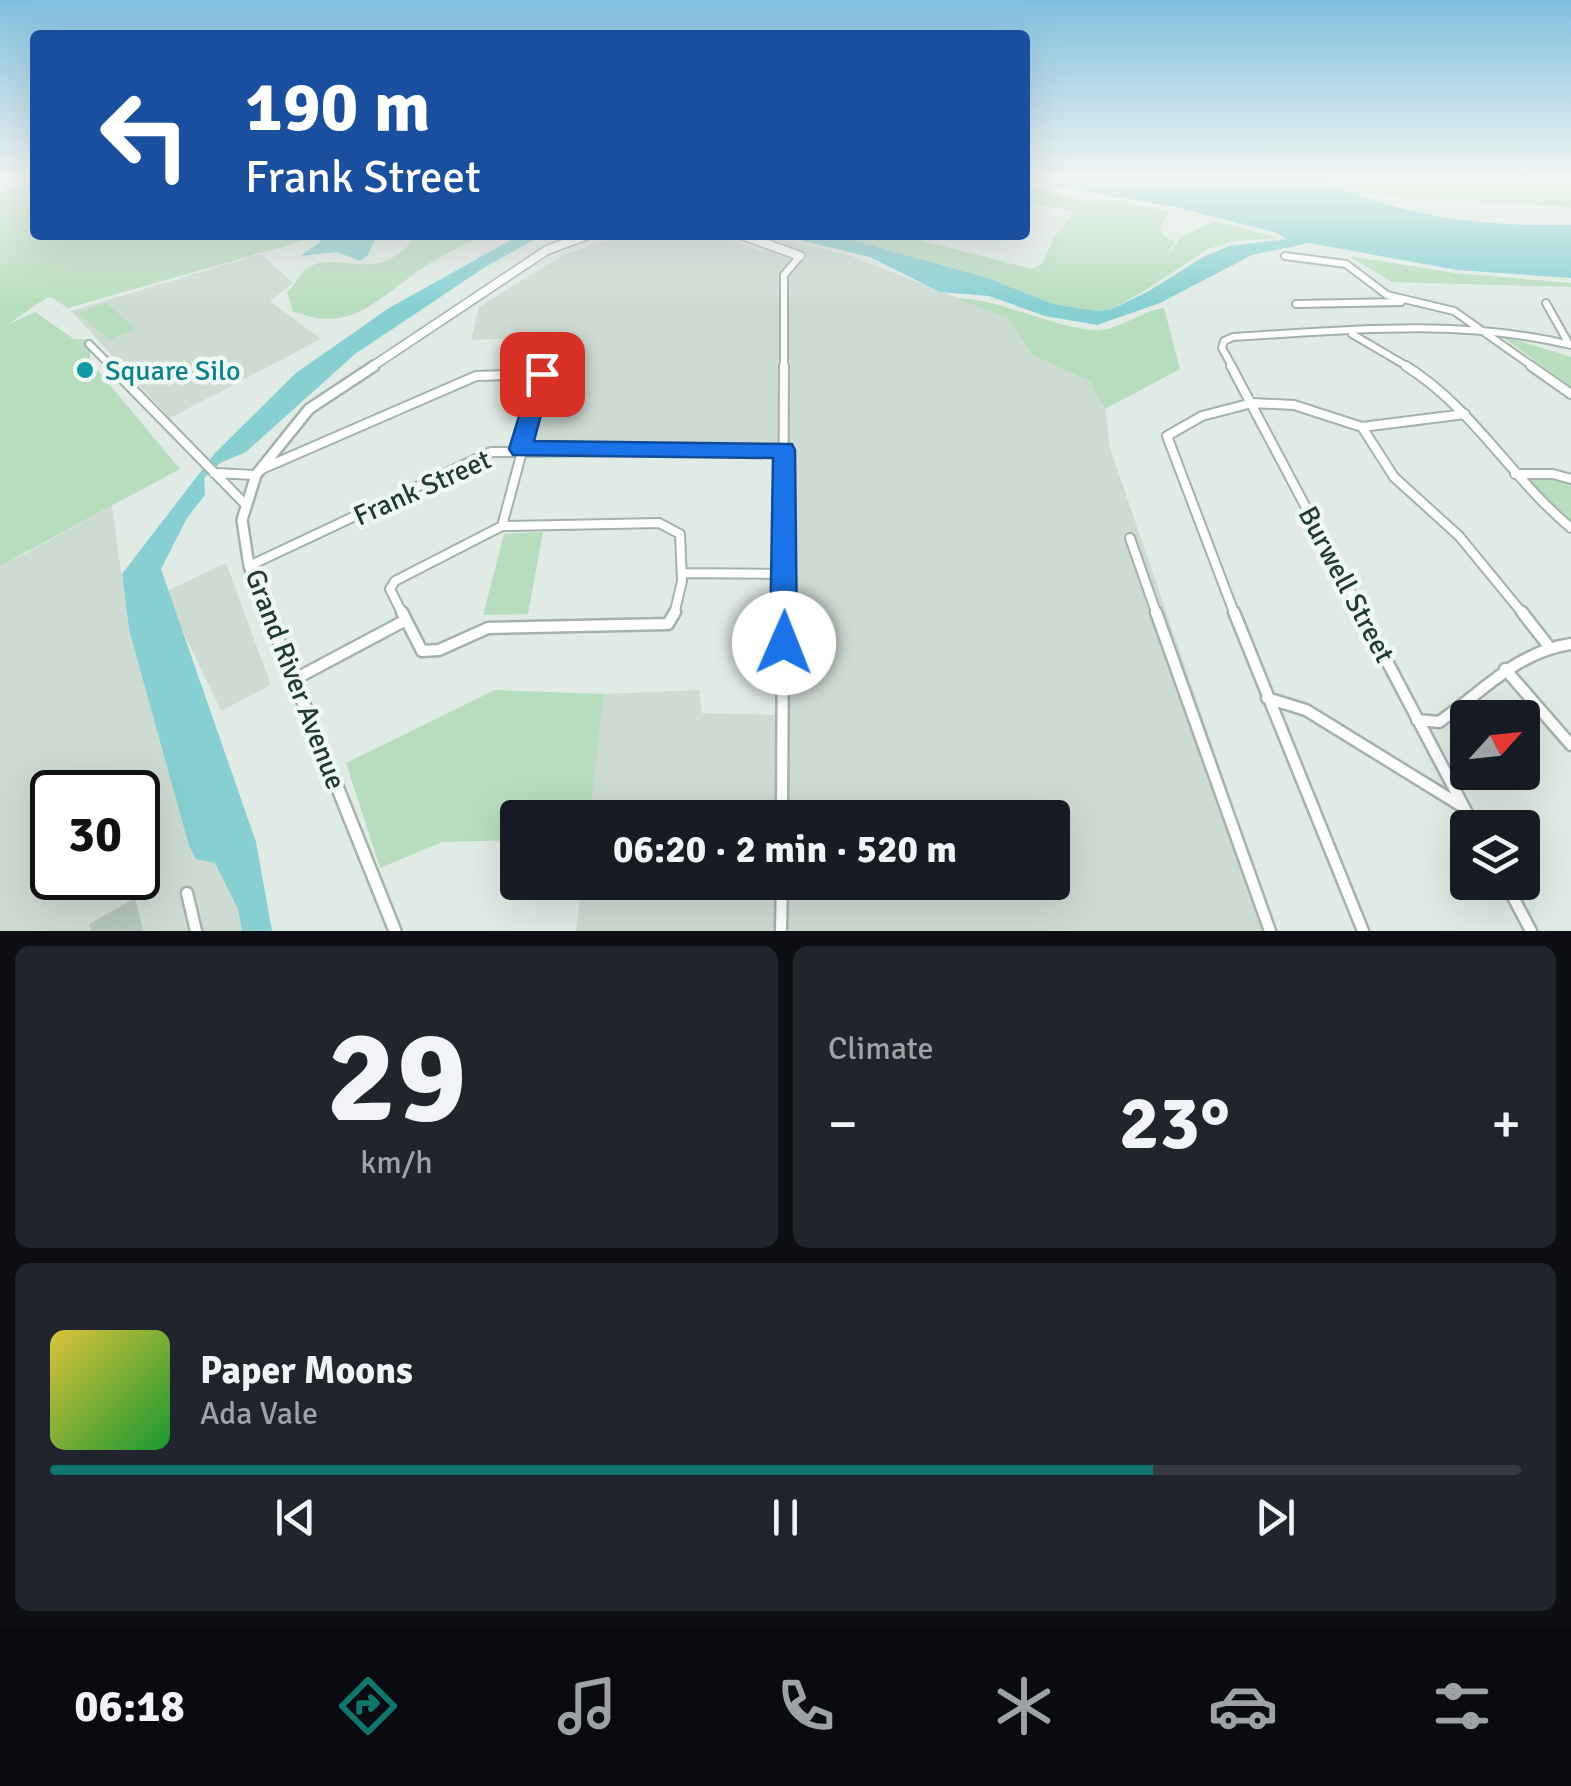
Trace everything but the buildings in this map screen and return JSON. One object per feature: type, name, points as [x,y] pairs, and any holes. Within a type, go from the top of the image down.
[{"type":"street","name":"Grand River Avenue","points":[[395,931],[250,566],[242,520],[244,504],[259,472],[309,409],[547,250],[574,240]]},
{"type":"street","points":[[756,240],[800,256],[784,275],[782,800]]},
{"type":"street","points":[[1285,256],[1346,264],[1387,295],[1408,302]]},
{"type":"street","points":[[1546,302],[1570,344]]},
{"type":"street","points":[[1296,304],[1433,304],[1454,311],[1571,394]]},
{"type":"street","points":[[1348,332],[1479,328],[1570,344]]},
{"type":"street","points":[[1348,332],[1427,378],[1466,414],[1547,511],[1571,528]]},
{"type":"street","name":"Burwell Street","points":[[1348,332],[1224,341],[1222,348],[1466,810]]},
{"type":"street","points":[[502,526],[551,342]]},
{"type":"street","points":[[89,344],[244,504]]},
{"type":"street","points":[[214,474],[259,472],[476,376],[542,374]]},
{"type":"street","points":[[1363,931],[1266,698],[1166,438],[1202,416],[1252,404],[1294,405],[1362,427],[1466,414]]},
{"type":"street","points":[[1362,427],[1373,452],[1400,488],[1456,532],[1547,644]]},
{"type":"street","name":"Frank Street","points":[[250,566],[491,452],[784,450]]},
{"type":"street","points":[[1516,474],[1553,474],[1571,479]]},
{"type":"street","points":[[659,523],[680,534],[682,573],[677,613],[668,624],[488,628],[439,650],[422,651],[390,589],[395,581],[502,526],[659,523]]},
{"type":"street","points":[[1130,538],[1270,931]]},
{"type":"street","points":[[682,573],[784,574]]},
{"type":"street","points":[[295,678],[404,620]]},
{"type":"street","points":[[1418,720],[1439,722],[1506,669],[1547,644],[1571,644]]},
{"type":"street","points":[[1506,669],[1571,745]]},
{"type":"street","points":[[1266,698],[1306,710],[1464,807]]},
{"type":"street","points":[[187,894],[196,931]]},
{"type":"street","points":[[781,931],[782,900]]},
{"type":"street","points":[[1515,900],[1531,931]]},
{"type":"shaded area","points":[[607,240],[730,240],[763,252],[772,240],[783,240],[851,256],[1009,318],[1032,355],[1089,381],[1105,409],[1110,448],[1276,931],[576,931],[580,900],[1070,900],[1070,800],[592,800],[604,694],[699,690],[702,713],[779,715],[776,459],[507,456],[542,337],[471,340],[479,307],[563,255]]},
{"type":"shaded area","points":[[261,254],[293,283],[270,301],[321,339],[170,418],[71,311]]},
{"type":"shaded area","points":[[112,506],[129,630],[189,846],[215,863],[238,909],[242,931],[0,931],[0,560],[17,558]]},
{"type":"shaded area","points":[[226,563],[271,685],[221,711],[164,592]]},
{"type":"green space","points":[[0,219],[30,219],[30,240],[306,240],[68,308],[46,298],[7,325],[35,312],[74,339],[90,340],[90,361],[180,469],[0,566]]},
{"type":"green space","points":[[1068,219],[1165,219],[1160,229],[1175,242],[1165,260],[1181,237],[1214,221],[1279,238],[1234,241],[1208,249],[1112,309],[1096,311],[1053,304],[988,278],[852,240],[919,240],[1032,269],[1042,264],[1053,239]]},
{"type":"green space","points":[[474,240],[347,316],[331,319],[293,311],[287,292],[307,268],[319,263],[384,261],[412,241]]},
{"type":"green space","points":[[1349,256],[1455,273],[1571,283],[1571,287],[1392,282]]},
{"type":"green space","points":[[954,298],[1090,330],[1109,329],[1164,308],[1180,369],[1105,409],[1089,381],[1032,355],[1009,318]]},
{"type":"green space","points":[[107,303],[135,329],[109,340],[78,313]]},
{"type":"green space","points":[[1500,335],[1571,357],[1571,387]]},
{"type":"green space","points":[[1558,479],[1571,484],[1571,524],[1530,480]]},
{"type":"green space","points":[[543,532],[528,614],[483,615],[504,534]]},
{"type":"green space","points":[[495,690],[604,694],[592,800],[500,800],[500,840],[442,842],[380,868],[346,763]]},
{"type":"water","points":[[1224,219],[1460,219],[1571,225],[1571,278],[1457,270],[1309,243],[1252,255],[1160,303],[1097,325],[1045,316],[989,296],[940,292],[870,257],[800,240],[852,240],[988,278],[1053,304],[1096,311],[1112,309],[1149,291],[1203,257],[1229,246],[1287,239]]},
{"type":"water","points":[[375,240],[368,255],[360,261],[337,252],[300,256],[320,242]]},
{"type":"water","points":[[511,240],[534,240],[485,267],[355,354],[246,452],[220,463],[204,478],[205,495],[187,518],[161,569],[256,842],[272,931],[242,931],[238,909],[215,863],[196,859],[189,846],[129,630],[122,574],[215,453],[296,373],[389,308]]},
{"type":"place","name":"Square Silo","points":[[85,370]]},
{"type":"route","points":[[542,374],[520,449],[784,450],[784,643]]}]
